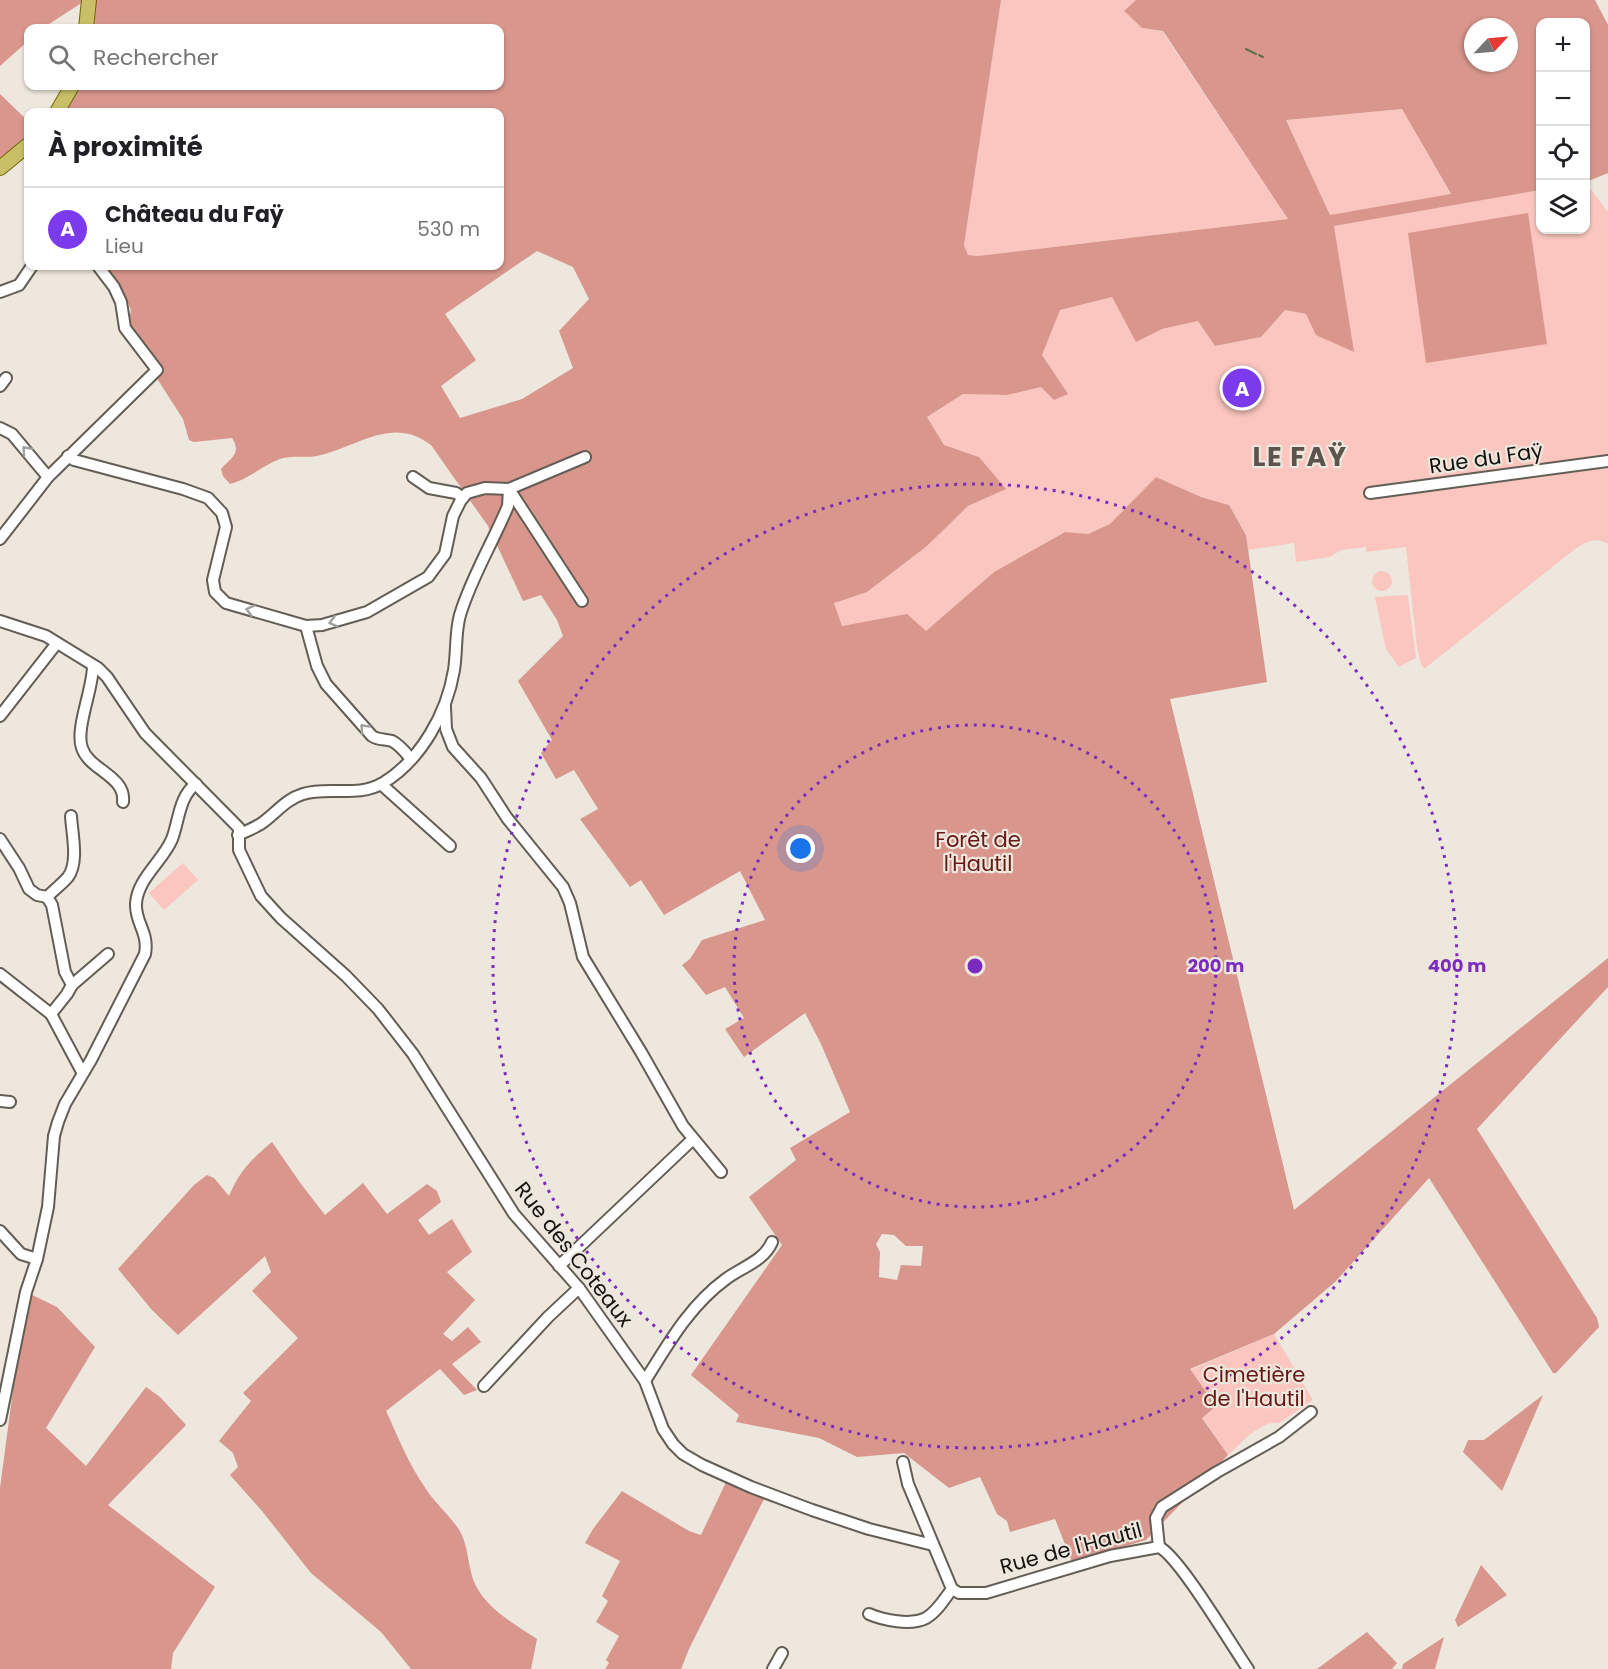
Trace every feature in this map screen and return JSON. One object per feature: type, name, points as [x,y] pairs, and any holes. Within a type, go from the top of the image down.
[{"type":"main road","points":[[86,24],[89,0]]},
{"type":"main road","points":[[59,108],[70,90]]},
{"type":"main road","points":[[0,168],[24,148]]},
{"type":"street","points":[[0,292],[19,285],[29,270]]},
{"type":"street","points":[[0,539],[48,477],[157,370],[124,328],[121,302],[114,287],[101,270]]},
{"type":"street","points":[[0,428],[12,434],[48,477]]},
{"type":"street","points":[[68,456],[208,498],[219,508],[226,520],[213,580],[215,592],[226,603],[306,626],[322,625],[359,615],[434,571],[445,554],[453,516],[467,493],[485,488],[509,489],[585,457]]},
{"type":"street","name":"Rue du Faÿ","points":[[1370,493],[1608,461]]},
{"type":"street","points":[[413,477],[429,488],[456,493],[463,498]]},
{"type":"street","points":[[509,489],[582,601]]},
{"type":"street","points":[[0,621],[39,633],[57,642],[107,677],[145,733],[226,814],[238,828],[238,835],[261,824],[289,800],[300,794],[357,791],[381,784],[396,774],[411,759],[433,729],[445,706],[454,671],[460,617],[508,506],[509,489]]},
{"type":"street","points":[[306,626],[317,666],[326,684],[372,736],[392,741],[411,759]]},
{"type":"street","points":[[0,716],[57,642]]},
{"type":"street","points":[[93,666],[93,680],[81,730],[81,746],[86,756],[118,784],[124,796],[123,802]]},
{"type":"street","points":[[445,706],[446,729],[453,747],[481,778],[507,818],[563,887],[570,903],[583,957],[683,1126],[721,1172]]},
{"type":"street","points":[[0,1420],[3,1387],[26,1292],[37,1259],[48,1207],[54,1136],[65,1104],[145,954],[146,938],[137,915],[136,903],[141,885],[171,840],[184,799],[190,788],[196,784]]},
{"type":"street","points":[[381,784],[450,846]]},
{"type":"street","points":[[47,897],[69,875],[72,867],[71,816]]},
{"type":"street","name":"Rue des Coteaux","points":[[238,835],[241,855],[261,896],[281,918],[346,976],[378,1009],[414,1054],[514,1214],[579,1288],[645,1381],[663,1429],[673,1444],[683,1454],[702,1465],[812,1510],[869,1529],[933,1545]]},
{"type":"street","points":[[0,839],[19,868],[29,889],[37,895],[47,897],[52,905],[65,972],[72,984]]},
{"type":"street","points":[[51,1014],[72,984],[108,954]]},
{"type":"street","points":[[0,974],[51,1014],[82,1072]]},
{"type":"street","points":[[559,1266],[693,1139]]},
{"type":"street","points":[[0,1231],[21,1254],[37,1259]]},
{"type":"street","points":[[645,1381],[671,1338],[711,1291],[769,1251],[772,1242]]},
{"type":"street","points":[[484,1386],[548,1317],[579,1288]]},
{"type":"street","points":[[1159,1547],[1156,1518],[1162,1507],[1279,1437],[1311,1412]]},
{"type":"street","points":[[868,1614],[907,1621],[926,1618],[943,1602],[952,1589],[908,1484],[903,1462]]},
{"type":"street","name":"Rue de l'Hautil","points":[[952,1589],[959,1593],[986,1593],[1110,1556],[1159,1547],[1167,1552],[1186,1576],[1248,1669]]},
{"type":"street","points":[[773,1669],[782,1653]]},
{"type":"green space","name":"Forêt de l'Hautil","points":[[0,0],[1001,0],[964,245],[968,255],[978,256],[1288,219],[1163,31],[1142,28],[1124,11],[1136,0],[1595,0],[1608,25],[1608,173],[1590,180],[1590,18],[1536,18],[1536,191],[1334,226],[1354,352],[1316,335],[1306,314],[1285,310],[1261,337],[1215,346],[1198,321],[1162,329],[1136,342],[1112,297],[1060,310],[1042,355],[1068,394],[1054,400],[1041,387],[1007,395],[963,394],[927,417],[944,445],[979,457],[1006,489],[968,506],[927,546],[867,592],[834,603],[842,626],[907,614],[926,631],[994,572],[1065,532],[1088,534],[1110,524],[1156,477],[1201,497],[1229,505],[1246,535],[1267,682],[1170,699],[1294,1210],[1608,958],[1608,987],[1477,1129],[1597,1318],[1599,1327],[1556,1373],[1553,1373],[1429,1178],[1335,1282],[1274,1334],[1190,1369],[1216,1406],[1202,1418],[1228,1455],[1146,1540],[1072,1562],[1055,1519],[1010,1532],[1007,1521],[997,1514],[980,1477],[949,1488],[904,1453],[857,1457],[819,1438],[736,1422],[739,1415],[691,1375],[782,1245],[749,1197],[796,1160],[790,1148],[850,1112],[805,1013],[744,1057],[725,1029],[744,1018],[725,987],[706,995],[682,965],[690,959],[702,940],[765,920],[740,871],[664,915],[641,880],[630,887],[580,819],[598,809],[574,770],[556,779],[541,753],[552,740],[518,681],[563,636],[557,620],[541,595],[523,601],[488,526],[431,445],[417,436],[389,433],[317,456],[280,459],[230,484],[223,476],[221,469],[236,452],[235,443],[232,438],[194,442],[189,440],[183,419],[156,377],[158,362],[131,327],[129,320],[131,310],[124,295],[104,270],[504,270],[504,108],[67,108],[75,90],[504,90],[504,24],[94,24],[95,12],[83,2],[49,24],[24,24],[24,45],[0,66]],"holes":[[[1402,109],[1451,194],[1330,215],[1286,120]],[[537,251],[573,267],[589,299],[559,331],[573,368],[522,399],[460,418],[441,386],[476,360],[445,314]],[[882,1234],[894,1235],[906,1246],[923,1246],[921,1266],[901,1265],[897,1280],[879,1277],[880,1252],[876,1244]]]},
{"type":"green space","points":[[1001,0],[1136,0],[1124,11],[1142,28],[1162,31],[1288,219],[978,256],[968,255],[964,245]]},
{"type":"green space","points":[[0,94],[24,117],[24,138],[0,159]]},
{"type":"green space","points":[[1402,109],[1451,195],[1330,215],[1286,120]]},
{"type":"green space","points":[[1590,188],[1608,212],[1608,544],[1595,540],[1575,549],[1424,669],[1417,648],[1406,547],[1366,552],[1366,547],[1341,550],[1330,557],[1296,562],[1294,543],[1248,550],[1246,534],[1229,505],[1201,497],[1156,477],[1110,524],[1088,534],[1064,532],[994,572],[926,631],[868,622],[841,626],[834,602],[867,592],[927,546],[968,506],[1005,489],[979,457],[944,445],[927,417],[963,394],[1007,395],[1041,387],[1067,394],[1042,355],[1059,310],[1112,297],[1136,341],[1162,329],[1198,321],[1216,346],[1261,337],[1285,310],[1306,314],[1353,352],[1333,226],[1536,191],[1536,234],[1590,234]]},
{"type":"green space","points":[[1528,213],[1547,344],[1426,363],[1408,233]]},
{"type":"green space","points":[[1378,571],[1386,571],[1392,577],[1392,585],[1386,591],[1378,591],[1372,585],[1372,577]]},
{"type":"green space","points":[[1408,596],[1416,658],[1399,667],[1386,649],[1375,597]]},
{"type":"green space","points":[[183,863],[198,880],[164,910],[149,893]]},
{"type":"green space","points":[[272,1142],[325,1215],[363,1183],[387,1214],[427,1184],[437,1191],[441,1202],[418,1220],[429,1235],[452,1219],[472,1252],[447,1272],[475,1300],[443,1334],[452,1341],[468,1327],[481,1342],[452,1364],[477,1390],[464,1395],[440,1369],[386,1411],[420,1480],[461,1533],[471,1572],[481,1594],[497,1611],[537,1639],[531,1669],[411,1669],[381,1632],[311,1573],[230,1475],[238,1467],[233,1453],[219,1441],[251,1401],[243,1393],[298,1338],[252,1291],[271,1272],[265,1256],[178,1335],[152,1310],[118,1269],[194,1185],[207,1175],[214,1178],[229,1196],[237,1179],[247,1166]]},
{"type":"green space","points":[[26,1292],[57,1307],[95,1347],[46,1428],[86,1466],[146,1387],[160,1397],[186,1425],[108,1505],[215,1587],[173,1653],[171,1669],[0,1669],[0,1488]]},
{"type":"green space","name":"Cimetière de l'Hautil","points":[[1274,1334],[1313,1400],[1279,1423],[1265,1425],[1258,1429],[1228,1455],[1202,1417],[1216,1406],[1190,1370]]},
{"type":"green space","points":[[1543,1395],[1502,1491],[1463,1452],[1468,1440],[1484,1440]]},
{"type":"green space","points":[[727,1480],[765,1497],[681,1669],[605,1669],[609,1663],[606,1660],[619,1636],[596,1622],[608,1601],[602,1596],[620,1561],[585,1543],[593,1529],[622,1491],[689,1531],[701,1535]]},
{"type":"green space","points":[[1481,1565],[1507,1595],[1458,1627],[1455,1620]]},
{"type":"green space","points":[[1367,1632],[1397,1663],[1392,1669],[1317,1669]]},
{"type":"green space","points":[[1444,1637],[1435,1669],[1402,1669],[1403,1664]]},
{"type":"waterway","points":[[1246,49],[1256,54]]},
{"type":"waterway","points":[[1259,55],[1263,57]]},
{"type":"place","name":"Château du Faÿ","points":[[1242,388]]},
{"type":"district","name":"LE FAŸ","points":[[1300,456]]}]
